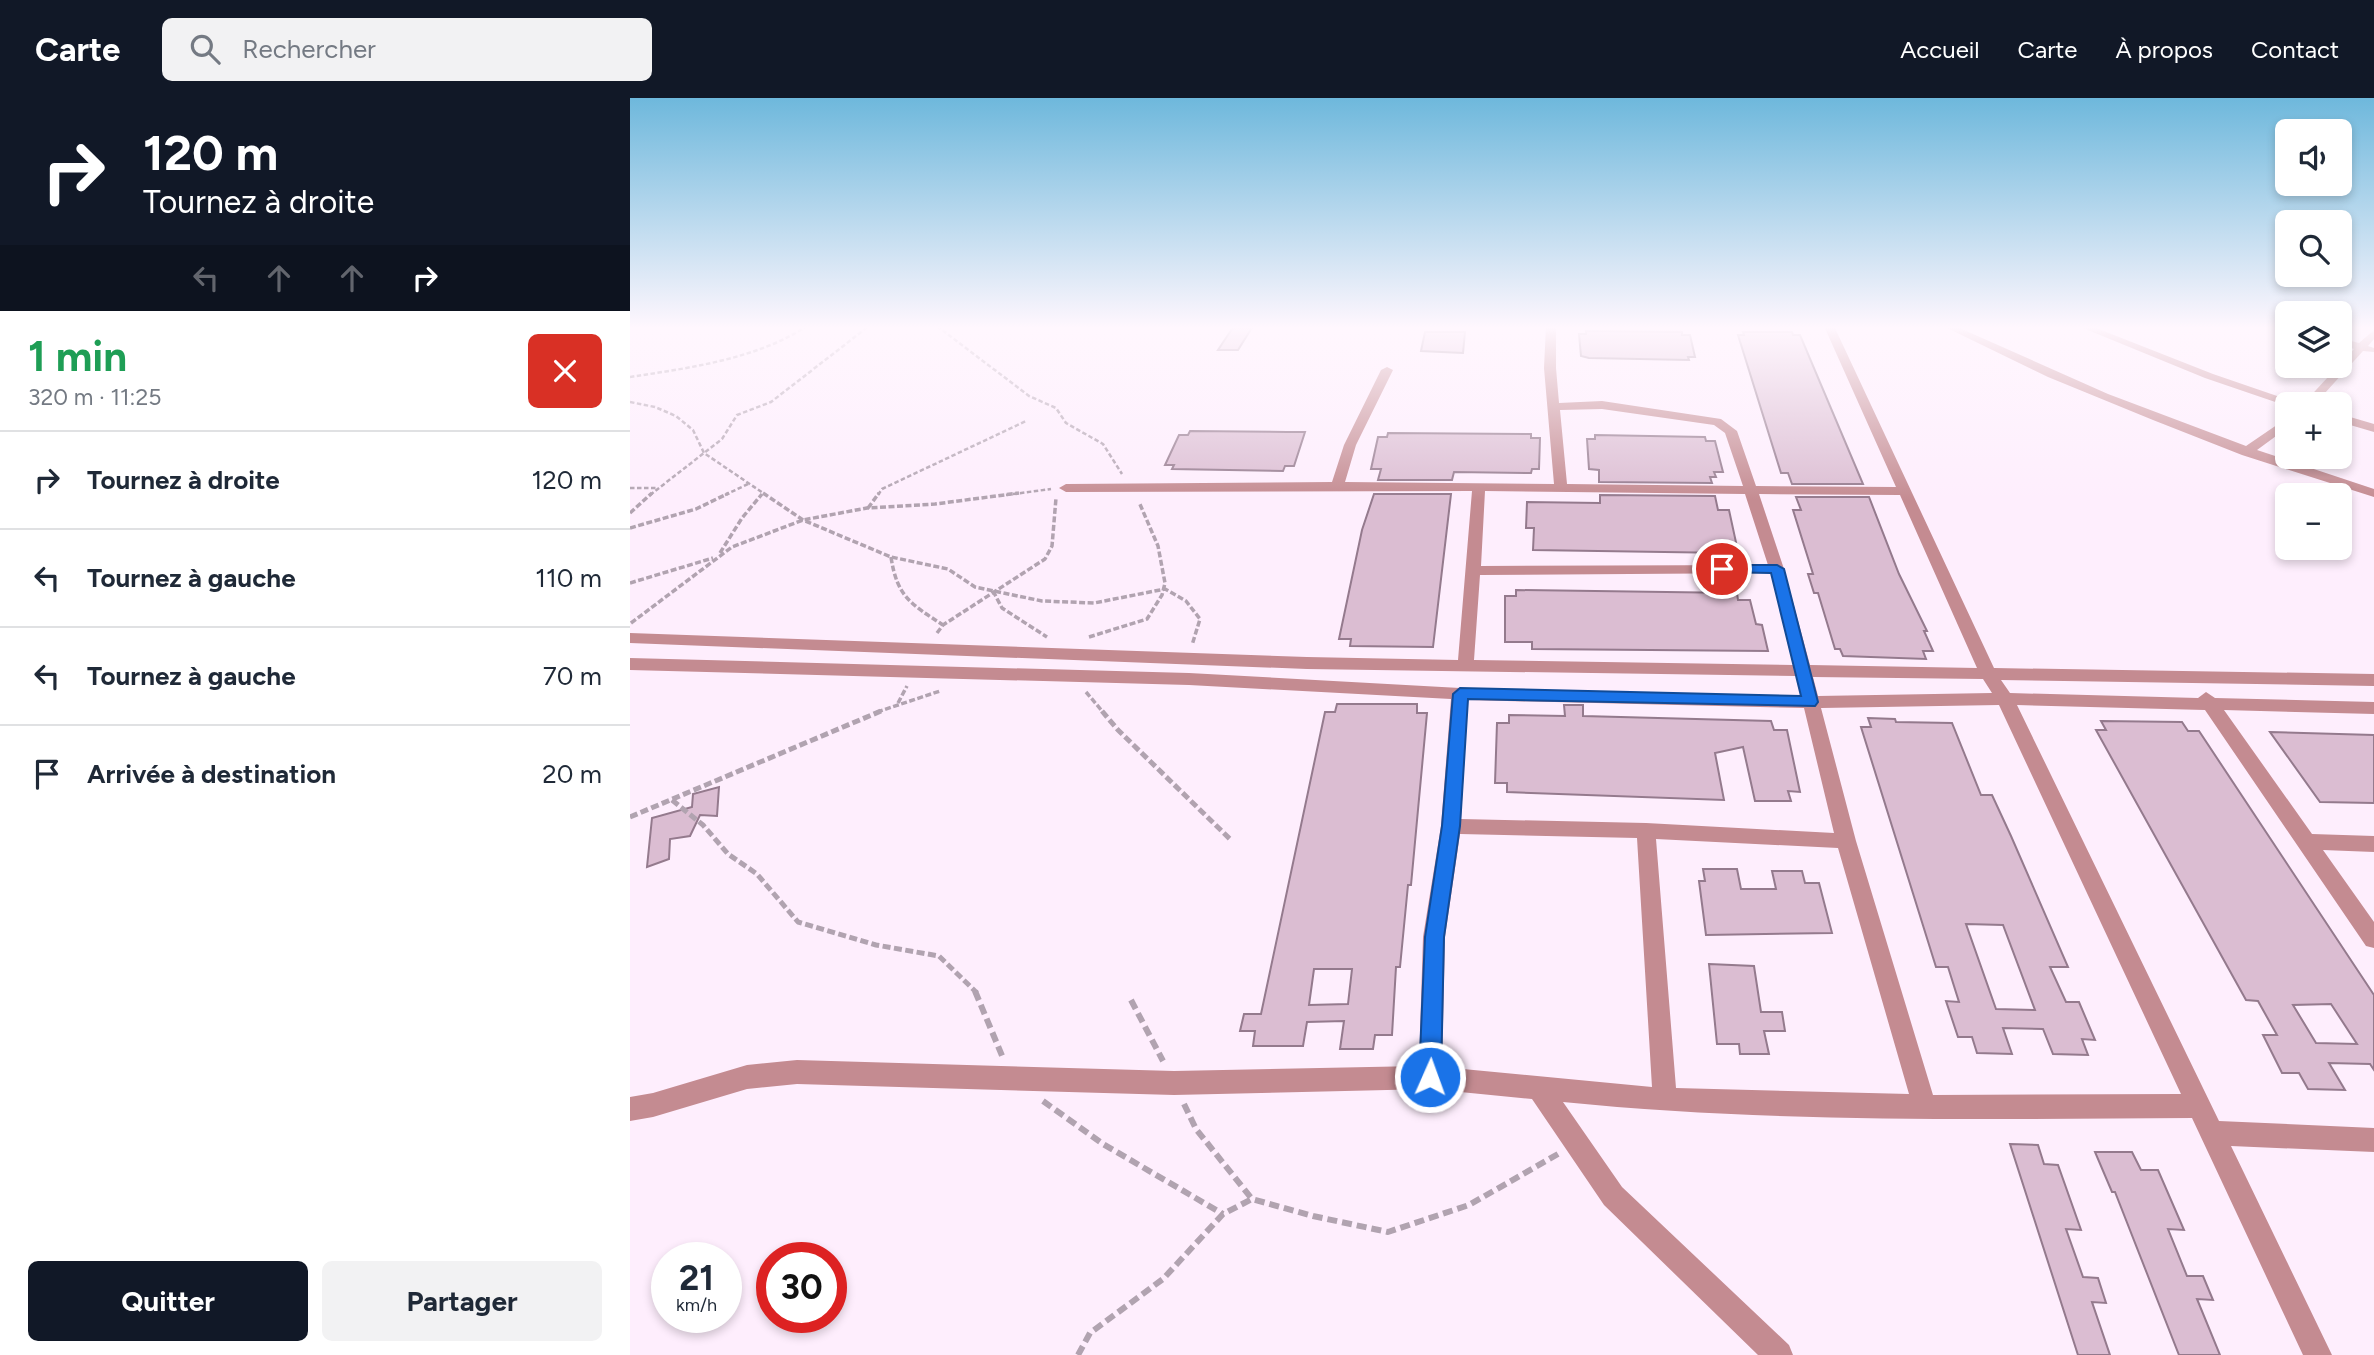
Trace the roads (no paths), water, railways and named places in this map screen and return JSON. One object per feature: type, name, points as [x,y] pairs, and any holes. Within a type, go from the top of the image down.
[{"type":"street","points":[[1337,486],[1350,445],[1380,385]]},
{"type":"street","points":[[1552,385],[1562,487]]},
{"type":"street","points":[[1856,385],[1988,674],[2005,699],[2318,1355]]},
{"type":"street","points":[[2078,385],[2246,452],[2374,493]]},
{"type":"street","points":[[2235,385],[2275,398]]},
{"type":"street","points":[[1553,407],[1602,405],[1717,422],[1731,431],[1777,569],[1846,841],[1926,1107]]},
{"type":"street","points":[[2352,422],[2374,428]]},
{"type":"street","points":[[2246,452],[2275,431]]},
{"type":"street","points":[[1061,488],[1337,486],[1906,491]]},
{"type":"street","points":[[1466,664],[1479,489]]},
{"type":"street","points":[[1473,571],[1777,569]]},
{"type":"street","points":[[630,638],[926,649],[1061,650],[1307,663],[2374,680]]},
{"type":"street","points":[[630,664],[1189,679],[1460,694],[1810,702],[2005,699],[2374,708]]},
{"type":"street","points":[[2192,678],[2374,939]]},
{"type":"street","points":[[1430,1077],[1434,937],[1451,826],[1460,694]]},
{"type":"street","points":[[1451,826],[1646,831],[1846,841]]},
{"type":"street","points":[[1646,831],[1665,1100]]},
{"type":"street","points":[[2307,842],[2374,844]]},
{"type":"street","points":[[630,1109],[653,1105],[747,1077],[797,1072],[1174,1083],[1430,1077],[1665,1100],[1926,1107],[2201,1106]]},
{"type":"street","points":[[1539,1088],[1613,1196],[1779,1355]]},
{"type":"street","points":[[2214,1133],[2374,1140]]}]
